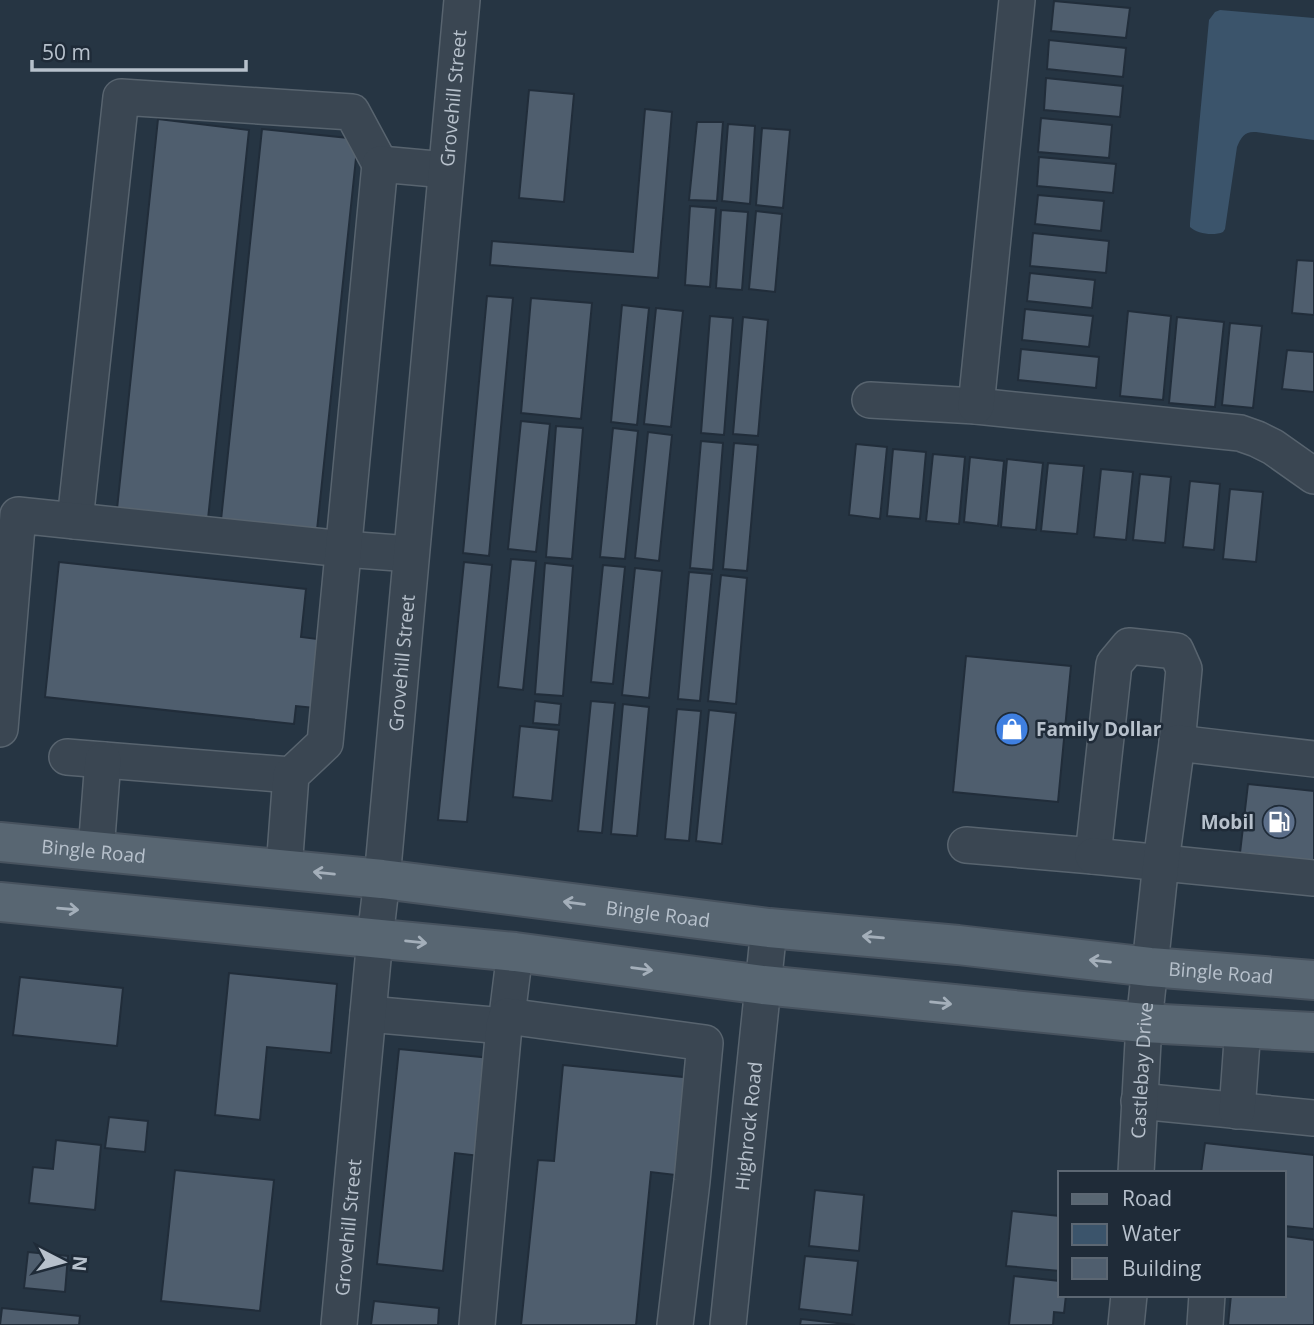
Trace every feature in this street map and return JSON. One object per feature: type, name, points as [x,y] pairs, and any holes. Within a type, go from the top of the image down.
[{"type":"main road","name":"Bingle Road","points":[[0,842],[382,878],[769,928],[958,945],[1150,967],[1314,980]]},
{"type":"main road","points":[[0,902],[515,952],[763,985],[1144,1023],[1314,1031]]},
{"type":"street","name":"Grovehill Street","points":[[339,1325],[462,0]]},
{"type":"street","points":[[976,405],[1017,0]]},
{"type":"street","points":[[75,521],[121,97],[352,112],[380,164],[325,743],[290,775],[284,869]]},
{"type":"street","points":[[380,164],[446,170]]},
{"type":"street","points":[[870,400],[976,405],[1240,433],[1273,447],[1314,476]]},
{"type":"street","points":[[0,729],[18,515],[411,554]]},
{"type":"street","name":"Castlebay Drive","points":[[1093,856],[1114,664],[1129,646],[1176,651],[1184,669],[1144,1023],[1136,1171]]},
{"type":"street","points":[[1177,743],[1314,759]]},
{"type":"street","points":[[67,757],[290,775]]},
{"type":"street","points":[[96,851],[103,760]]},
{"type":"street","points":[[966,845],[1314,878]]},
{"type":"street","name":"Highrock Road","points":[[728,1325],[769,928]]},
{"type":"street","points":[[477,1325],[515,952]]},
{"type":"street","points":[[368,1014],[506,1021],[705,1043],[675,1325]]},
{"type":"street","points":[[1237,1111],[1243,1027]]},
{"type":"street","points":[[1139,1101],[1314,1118]]},
{"type":"street","points":[[1126,1325],[1129,1297]]},
{"type":"street","points":[[1205,1325],[1208,1297]]},
{"type":"water","points":[[1220,10],[1314,18],[1314,140],[1256,132],[1244,135],[1237,147],[1225,229],[1223,232],[1210,234],[1193,229],[1190,223],[1209,20]]},
{"type":"building","points":[[1054,1],[1130,8],[1126,38],[1051,31]]},
{"type":"building","points":[[1049,40],[1126,48],[1123,77],[1047,69]]},
{"type":"building","points":[[1046,78],[1123,86],[1120,117],[1044,110]]},
{"type":"building","points":[[529,90],[574,94],[564,202],[519,198]]},
{"type":"building","points":[[645,109],[672,112],[658,278],[490,265],[492,241],[633,252]]},
{"type":"building","points":[[1041,118],[1112,125],[1109,158],[1038,152]]},
{"type":"building","points":[[158,119],[249,130],[208,519],[117,509]]},
{"type":"building","points":[[697,122],[723,122],[717,201],[689,200]]},
{"type":"building","points":[[728,124],[755,126],[750,204],[722,201]]},
{"type":"building","points":[[762,128],[790,130],[783,208],[756,205]]},
{"type":"building","points":[[262,129],[358,139],[317,530],[221,520]]},
{"type":"building","points":[[1039,157],[1116,164],[1113,193],[1037,186]]},
{"type":"building","points":[[1038,195],[1104,201],[1101,231],[1035,224]]},
{"type":"building","points":[[690,206],[716,208],[710,287],[685,285]]},
{"type":"building","points":[[721,210],[748,212],[742,290],[716,288]]},
{"type":"building","points":[[756,211],[782,214],[775,292],[749,289]]},
{"type":"building","points":[[1033,233],[1109,241],[1106,273],[1030,266]]},
{"type":"building","points":[[1297,260],[1314,261],[1314,315],[1292,313]]},
{"type":"building","points":[[1030,273],[1095,280],[1092,308],[1027,301]]},
{"type":"building","points":[[487,296],[513,298],[489,556],[463,553]]},
{"type":"building","points":[[531,298],[592,303],[581,419],[521,413]]},
{"type":"building","points":[[622,305],[649,308],[637,425],[611,422]]},
{"type":"building","points":[[656,308],[683,311],[671,427],[644,424]]},
{"type":"building","points":[[1025,309],[1093,316],[1089,347],[1022,340]]},
{"type":"building","points":[[1128,311],[1171,316],[1163,400],[1120,396]]},
{"type":"building","points":[[710,316],[733,318],[724,435],[701,433]]},
{"type":"building","points":[[743,317],[768,320],[758,436],[733,434]]},
{"type":"building","points":[[1177,317],[1224,322],[1215,407],[1169,403]]},
{"type":"building","points":[[1230,323],[1262,326],[1253,408],[1222,405]]},
{"type":"building","points":[[1021,349],[1099,357],[1096,388],[1018,380]]},
{"type":"building","points":[[1287,350],[1314,352],[1314,392],[1282,389]]},
{"type":"building","points":[[521,421],[550,424],[536,552],[508,549]]},
{"type":"building","points":[[556,426],[583,428],[572,559],[546,557]]},
{"type":"building","points":[[613,428],[638,431],[625,559],[600,557]]},
{"type":"building","points":[[648,432],[672,435],[659,561],[635,558]]},
{"type":"building","points":[[701,441],[723,443],[713,570],[690,568]]},
{"type":"building","points":[[734,443],[758,445],[747,571],[723,569]]},
{"type":"building","points":[[856,444],[887,447],[880,519],[849,515]]},
{"type":"building","points":[[893,449],[926,452],[920,519],[887,516]]},
{"type":"building","points":[[933,454],[965,457],[959,524],[926,521]]},
{"type":"building","points":[[970,457],[1004,461],[998,526],[964,522]]},
{"type":"building","points":[[1007,459],[1043,463],[1036,530],[1001,527]]},
{"type":"building","points":[[1048,463],[1084,466],[1077,534],[1041,531]]},
{"type":"building","points":[[1101,469],[1133,472],[1126,540],[1094,537]]},
{"type":"building","points":[[1140,474],[1171,477],[1165,543],[1133,540]]},
{"type":"building","points":[[1190,481],[1220,484],[1214,550],[1183,547]]},
{"type":"building","points":[[1230,489],[1263,492],[1256,562],[1223,559]]},
{"type":"building","points":[[511,559],[536,561],[523,690],[498,687]]},
{"type":"building","points":[[59,562],[306,589],[301,637],[333,641],[325,709],[296,706],[294,724],[45,697]]},
{"type":"building","points":[[464,562],[492,565],[467,822],[438,820]]},
{"type":"building","points":[[545,563],[573,566],[563,696],[535,694]]},
{"type":"building","points":[[603,565],[625,567],[613,684],[591,682]]},
{"type":"building","points":[[635,568],[662,571],[649,698],[622,695]]},
{"type":"building","points":[[689,572],[712,574],[700,701],[678,699]]},
{"type":"building","points":[[721,575],[747,578],[736,704],[708,701]]},
{"type":"building","name":"Family Dollar","points":[[966,656],[1071,666],[1058,802],[953,792]]},
{"type":"building","points":[[535,701],[561,704],[559,725],[533,723]]},
{"type":"building","points":[[591,701],[615,703],[602,833],[578,831]]},
{"type":"building","points":[[623,704],[649,707],[637,836],[611,834]]},
{"type":"building","points":[[677,709],[701,711],[689,841],[665,839]]},
{"type":"building","points":[[709,710],[736,713],[722,844],[696,841]]},
{"type":"building","points":[[520,726],[559,730],[552,801],[513,797]]},
{"type":"building","name":"Mobil","points":[[1248,784],[1314,791],[1314,861],[1240,853]]},
{"type":"building","points":[[229,973],[337,984],[331,1053],[267,1047],[260,1120],[215,1115]]},
{"type":"building","points":[[20,977],[123,988],[117,1046],[13,1035]]},
{"type":"building","points":[[399,1049],[491,1058],[480,1156],[455,1153],[443,1271],[377,1264]]},
{"type":"building","points":[[563,1065],[693,1078],[684,1176],[651,1172],[636,1325],[521,1325],[538,1160],[554,1161]]},
{"type":"building","points":[[109,1117],[148,1121],[145,1152],[105,1148]]},
{"type":"building","points":[[56,1140],[101,1145],[95,1210],[29,1203],[33,1167],[53,1169]]},
{"type":"building","points":[[1205,1143],[1314,1155],[1314,1229],[1286,1226],[1286,1171],[1201,1171]]},
{"type":"building","points":[[175,1170],[274,1180],[260,1311],[161,1301]]},
{"type":"building","points":[[815,1190],[864,1195],[859,1251],[809,1246]]},
{"type":"building","points":[[1012,1211],[1058,1216],[1058,1271],[1006,1266]]},
{"type":"building","points":[[1286,1236],[1314,1240],[1314,1325],[1228,1325],[1231,1297],[1286,1297]]},
{"type":"building","points":[[28,1252],[68,1256],[65,1292],[24,1288]]},
{"type":"building","points":[[805,1256],[858,1261],[852,1315],[799,1309]]},
{"type":"building","points":[[1014,1276],[1058,1281],[1058,1297],[1066,1297],[1064,1313],[1054,1312],[1053,1325],[1009,1325]]},
{"type":"building","points":[[374,1301],[439,1308],[438,1325],[371,1325]]},
{"type":"building","points":[[2,1308],[80,1316],[79,1325],[0,1325]]},
{"type":"building","points":[[801,1319],[855,1325],[800,1325]]},
{"type":"place","name":"Family Dollar","points":[[1012,729]]},
{"type":"place","name":"Mobil","points":[[1279,822]]}]
